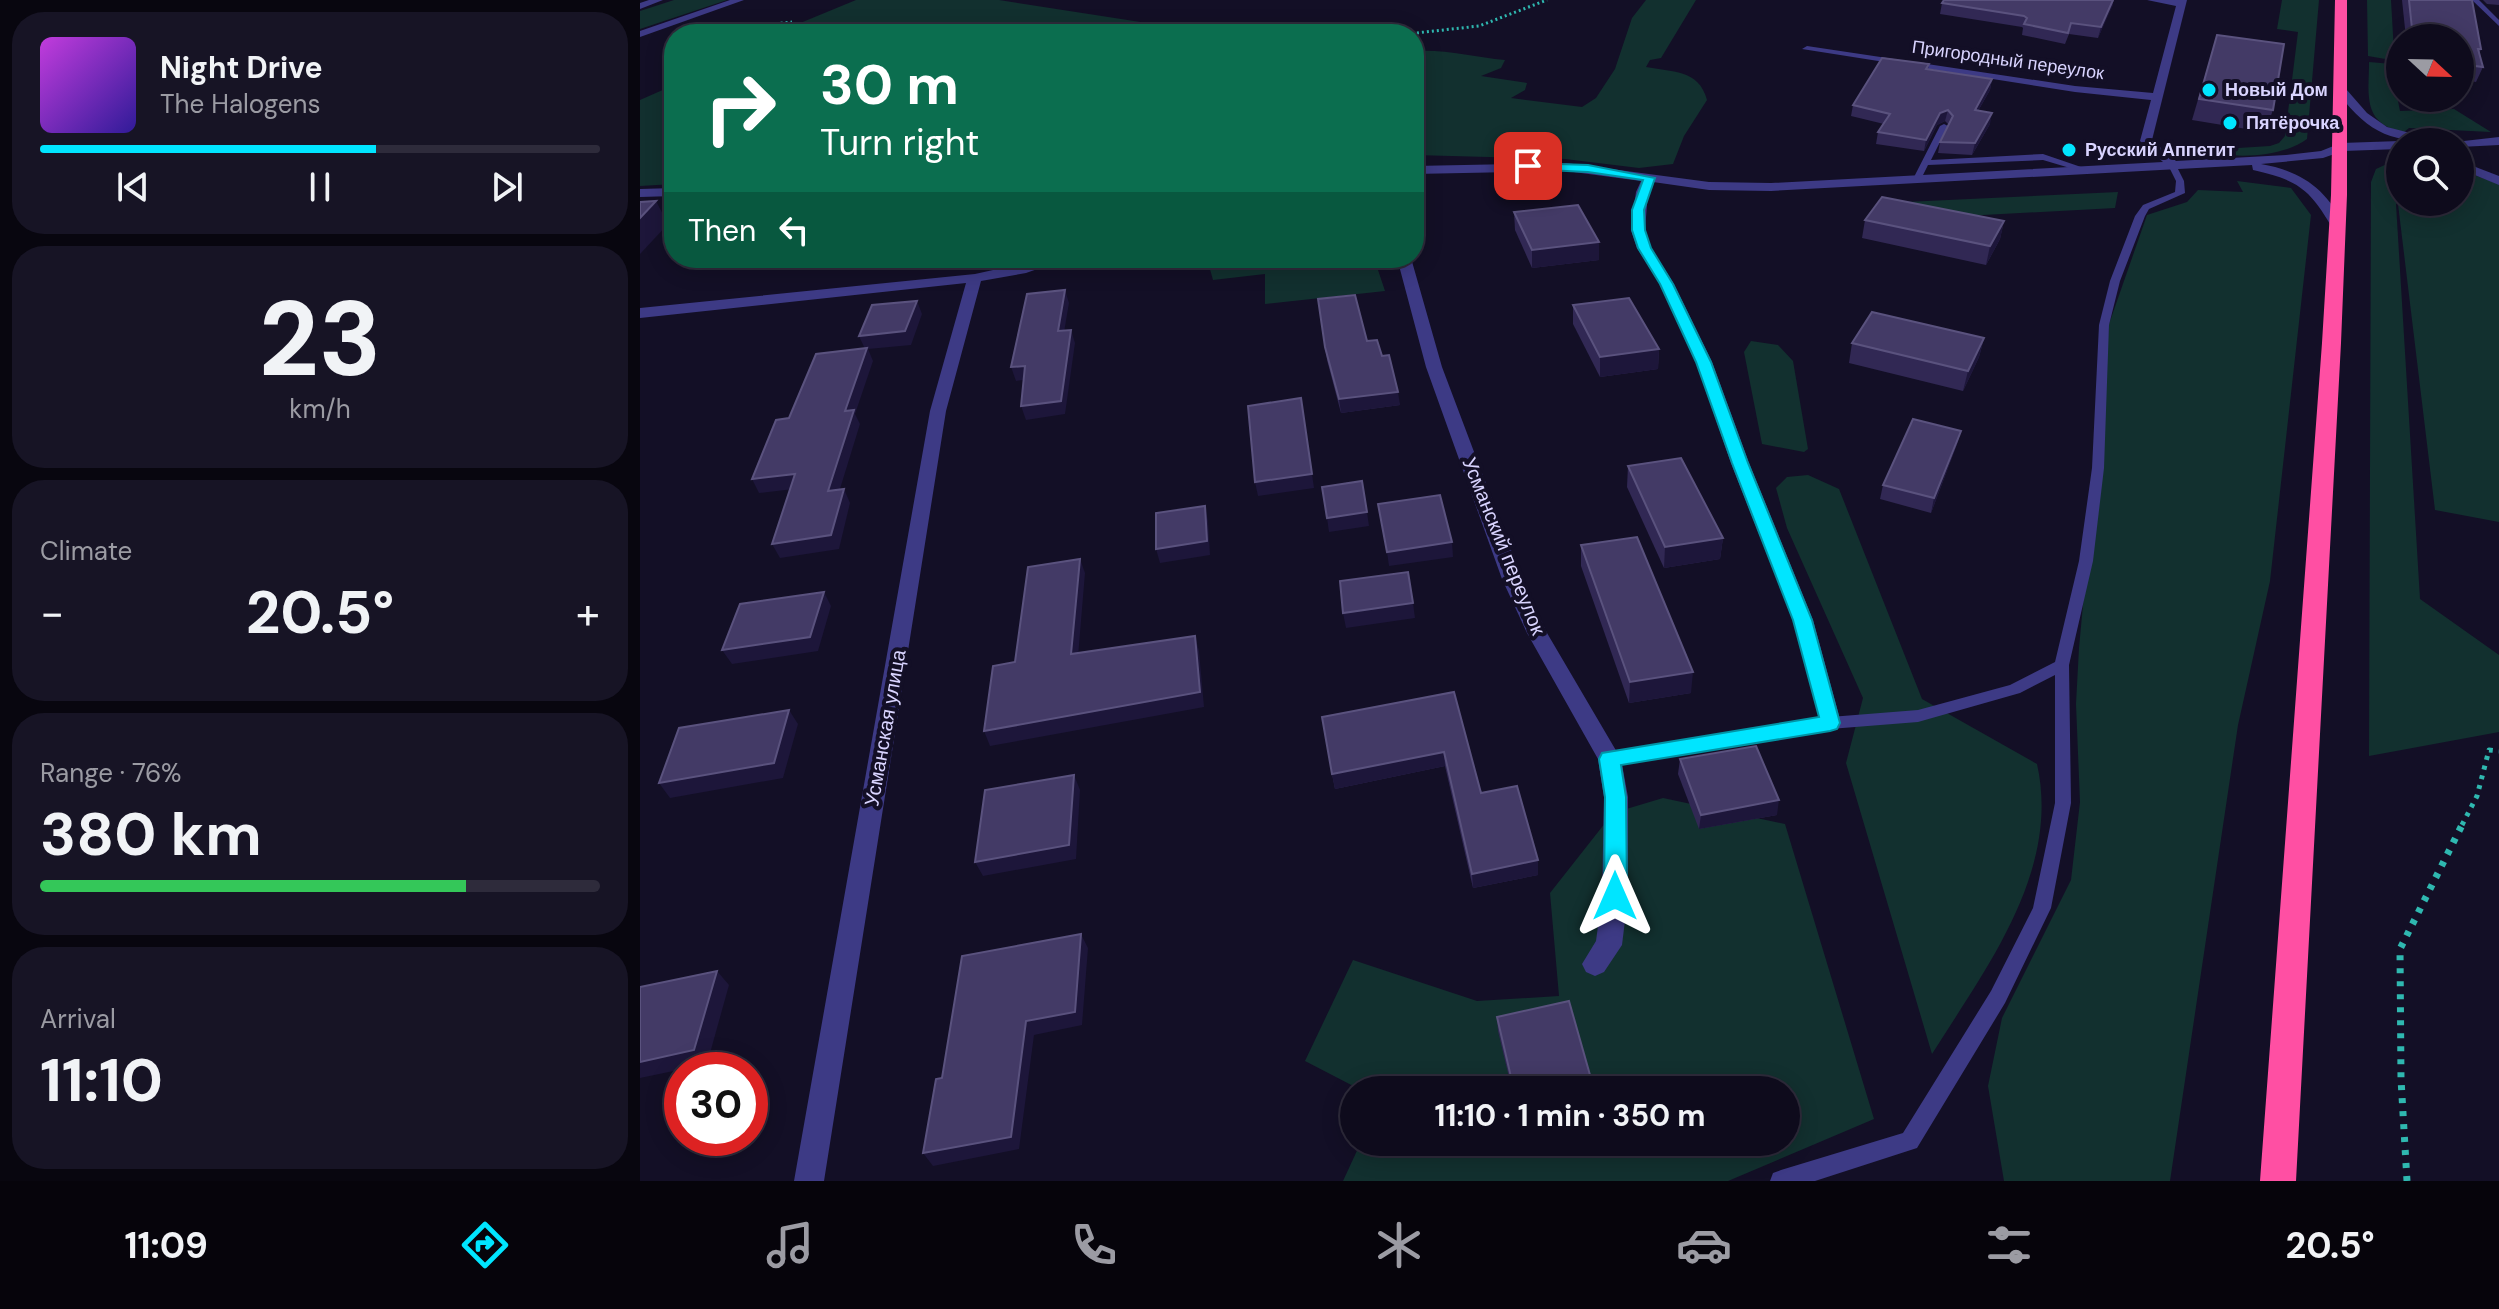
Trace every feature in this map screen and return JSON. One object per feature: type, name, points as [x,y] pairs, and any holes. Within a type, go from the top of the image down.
[{"type":"highway","points":[[2278,1181],[2323,512],[2341,147],[2341,0]]},
{"type":"street","points":[[640,6],[658,0]]},
{"type":"street","points":[[669,24],[739,0]]},
{"type":"street","points":[[2152,0],[2182,2],[2146,141],[2171,163]]},
{"type":"street","points":[[640,34],[664,26]]},
{"type":"street","name":"Пригородный переулок","points":[[1807,49],[2075,89],[2156,97]]},
{"type":"street","points":[[2342,91],[2359,114],[2375,127],[2386,131]]},
{"type":"street","points":[[2474,142],[2499,141]]},
{"type":"street","points":[[1424,170],[1545,166],[1709,186],[1759,187],[2306,157],[2341,147],[2386,145]]},
{"type":"street","points":[[2209,161],[2264,168],[2295,177],[2322,196],[2338,226]]},
{"type":"street","points":[[2474,171],[2499,181]]},
{"type":"street","points":[[1649,178],[1638,210],[1641,239],[1704,362],[1740,463],[1803,620],[1830,723]]},
{"type":"street","points":[[640,193],[664,192]]},
{"type":"street","points":[[640,313],[975,278],[1015,268]]},
{"type":"street","name":"Усманский переулок","points":[[1407,268],[1434,367],[1512,579],[1537,633],[1609,759],[1616,797],[1615,896],[1609,945],[1595,964]]},
{"type":"street","name":"Усманская улица","points":[[809,1181],[938,411],[975,278]]},
{"type":"lane","points":[[2475,0],[2499,24]]},
{"type":"lane","points":[[1918,177],[1944,126]]},
{"type":"lane","points":[[1925,163],[2043,157],[2080,168]]},
{"type":"lane","points":[[1781,1181],[1910,1141],[1998,997],[2042,908],[2063,803],[2062,665],[2086,561],[2098,468],[2104,325],[2115,281],[2140,216],[2146,207],[2180,193],[2180,181],[2171,163]]},
{"type":"lane","points":[[1609,759],[1830,723],[1918,716],[2015,689],[2062,665]]},
{"type":"path","points":[[1424,32],[1479,26],[1547,0]]},
{"type":"path","points":[[771,24],[792,22]]},
{"type":"path","points":[[2407,1181],[2401,1079],[2400,949],[2477,796],[2489,750],[2499,751]]},
{"type":"green space","points":[[674,0],[727,0],[640,29],[640,11]]},
{"type":"green space","points":[[856,0],[999,0],[1154,24],[798,24]]},
{"type":"green space","points":[[1646,0],[1696,0],[1661,58],[1650,60],[1646,67],[1691,77],[1698,82],[1707,100],[1684,136],[1673,164],[1639,168],[1565,159],[1424,155],[1424,51],[1505,60],[1501,68],[1481,76],[1527,83],[1525,90],[1511,98],[1582,107],[1596,98],[1615,69],[1632,18]]},
{"type":"green space","points":[[2282,0],[2319,0],[2307,139],[2285,150],[2258,155],[2230,155],[2206,150],[2270,146],[2279,143],[2285,136],[2298,32],[2277,29]]},
{"type":"green space","points":[[2367,0],[2391,0],[2392,24],[2386,24],[2386,59],[2368,56]]},
{"type":"green space","points":[[2369,62],[2386,63],[2386,112],[2459,112],[2491,132],[2474,131],[2474,128],[2390,128],[2374,115],[2371,106]]},
{"type":"green space","points":[[664,89],[664,185],[640,186],[640,100]]},
{"type":"green space","points":[[2386,164],[2386,216],[2397,216],[2420,599],[2499,655],[2499,732],[2369,756],[2371,182],[2376,169]]},
{"type":"green space","points":[[2474,175],[2499,184],[2499,522],[2435,510],[2399,216],[2474,216]]},
{"type":"green space","points":[[2237,181],[2291,188],[2311,215],[2270,581],[2238,725],[2170,1181],[2004,1181],[1988,1086],[2002,1018],[2071,880],[2080,802],[2076,704],[2079,648],[2109,324],[2147,215],[2187,202],[2198,190],[2243,192]]},
{"type":"green space","points":[[2118,192],[2115,208],[1927,218],[1884,203]]},
{"type":"green space","points":[[1210,268],[1377,268],[1385,291],[1265,304],[1265,274],[1213,280]]},
{"type":"green space","points":[[1751,341],[1778,345],[1793,361],[1808,449],[1804,452],[1762,444],[1744,352]]},
{"type":"green space","points":[[1808,475],[1839,489],[1922,699],[2037,764],[2042,804],[2038,842],[2029,880],[1995,953],[1932,1054],[1846,763],[1863,698],[1787,528],[1776,488],[1787,477]]},
{"type":"green space","points":[[1663,798],[1785,824],[1874,1119],[1800,1150],[1800,1076],[1340,1076],[1340,1079],[1305,1061],[1353,960],[1477,1001],[1559,996],[1550,893],[1613,813]]},
{"type":"green space","points":[[1355,1156],[1787,1156],[1728,1181],[1343,1181]]},
{"type":"building","points":[[1944,0],[2113,0],[2101,27],[2071,23],[2068,33],[2024,24],[2027,18],[2024,16],[1942,3]]},
{"type":"building","points":[[2409,0],[2472,0],[2483,67],[2474,66],[2474,24],[2412,24]]},
{"type":"building","points":[[2217,35],[2284,44],[2273,110],[2199,99]]},
{"type":"building","points":[[1882,58],[1929,64],[1926,69],[1992,79],[1975,110],[1992,113],[1975,143],[1940,142],[1953,116],[1948,110],[1940,113],[1926,140],[1878,132],[1890,114],[1853,105]]},
{"type":"building","points":[[1882,197],[2004,221],[1990,246],[1865,220]]},
{"type":"building","points":[[656,201],[640,218],[640,202]]},
{"type":"building","points":[[1578,205],[1599,242],[1532,250],[1514,212]]},
{"type":"building","points":[[1065,290],[1058,331],[1071,330],[1061,401],[1021,406],[1025,366],[1011,367],[1027,294]]},
{"type":"building","points":[[1355,295],[1367,341],[1377,340],[1382,356],[1389,355],[1398,392],[1339,399],[1325,347],[1318,299]]},
{"type":"building","points":[[1629,298],[1659,349],[1600,357],[1573,305]]},
{"type":"building","points":[[917,301],[905,331],[859,336],[872,305]]},
{"type":"building","points":[[1872,312],[1984,338],[1968,371],[1852,343]]},
{"type":"building","points":[[867,348],[845,411],[854,410],[828,491],[844,489],[831,535],[772,544],[795,474],[752,479],[776,420],[789,418],[816,354]]},
{"type":"building","points":[[1301,398],[1312,474],[1255,482],[1248,406]]},
{"type":"building","points":[[1913,419],[1961,431],[1934,498],[1883,485]]},
{"type":"building","points":[[1681,458],[1723,538],[1665,547],[1628,466]]},
{"type":"building","points":[[1362,481],[1367,512],[1327,518],[1322,487]]},
{"type":"building","points":[[1440,495],[1452,542],[1387,552],[1378,504]]},
{"type":"building","points":[[1205,506],[1207,541],[1156,549],[1156,513]]},
{"type":"building","points":[[1637,537],[1693,672],[1630,682],[1581,545]]},
{"type":"building","points":[[1080,559],[1071,654],[1195,636],[1200,692],[984,731],[993,666],[1015,662],[1028,567]]},
{"type":"building","points":[[1408,572],[1413,603],[1343,613],[1340,581]]},
{"type":"building","points":[[824,592],[810,637],[722,650],[740,604]]},
{"type":"building","points":[[1454,692],[1481,793],[1517,786],[1538,860],[1472,874],[1444,752],[1332,774],[1322,717]]},
{"type":"building","points":[[789,710],[774,763],[659,783],[679,728]]},
{"type":"building","points":[[1756,746],[1779,800],[1701,815],[1680,759]]},
{"type":"building","points":[[1074,775],[1069,845],[975,862],[985,790]]},
{"type":"building","points":[[1081,934],[1075,1012],[1026,1021],[1011,1137],[923,1153],[936,1079],[942,1078],[962,956]]},
{"type":"building","points":[[717,971],[694,1050],[664,1052],[664,1057],[640,1062],[640,987]]},
{"type":"building","points":[[1569,1001],[1590,1076],[1511,1076],[1497,1017]]},
{"type":"place","name":"Новый Дом","points":[[2209,90]]},
{"type":"place","name":"Пятёрочка","points":[[2230,123]]},
{"type":"place","name":"Русский Аппетит","points":[[2069,150]]},
{"type":"route","points":[[1528,166],[1588,169],[1649,178],[1638,210],[1638,230],[1644,248],[1667,284],[1704,362],[1740,463],[1803,620],[1830,723],[1609,759],[1616,797],[1615,896]]}]
